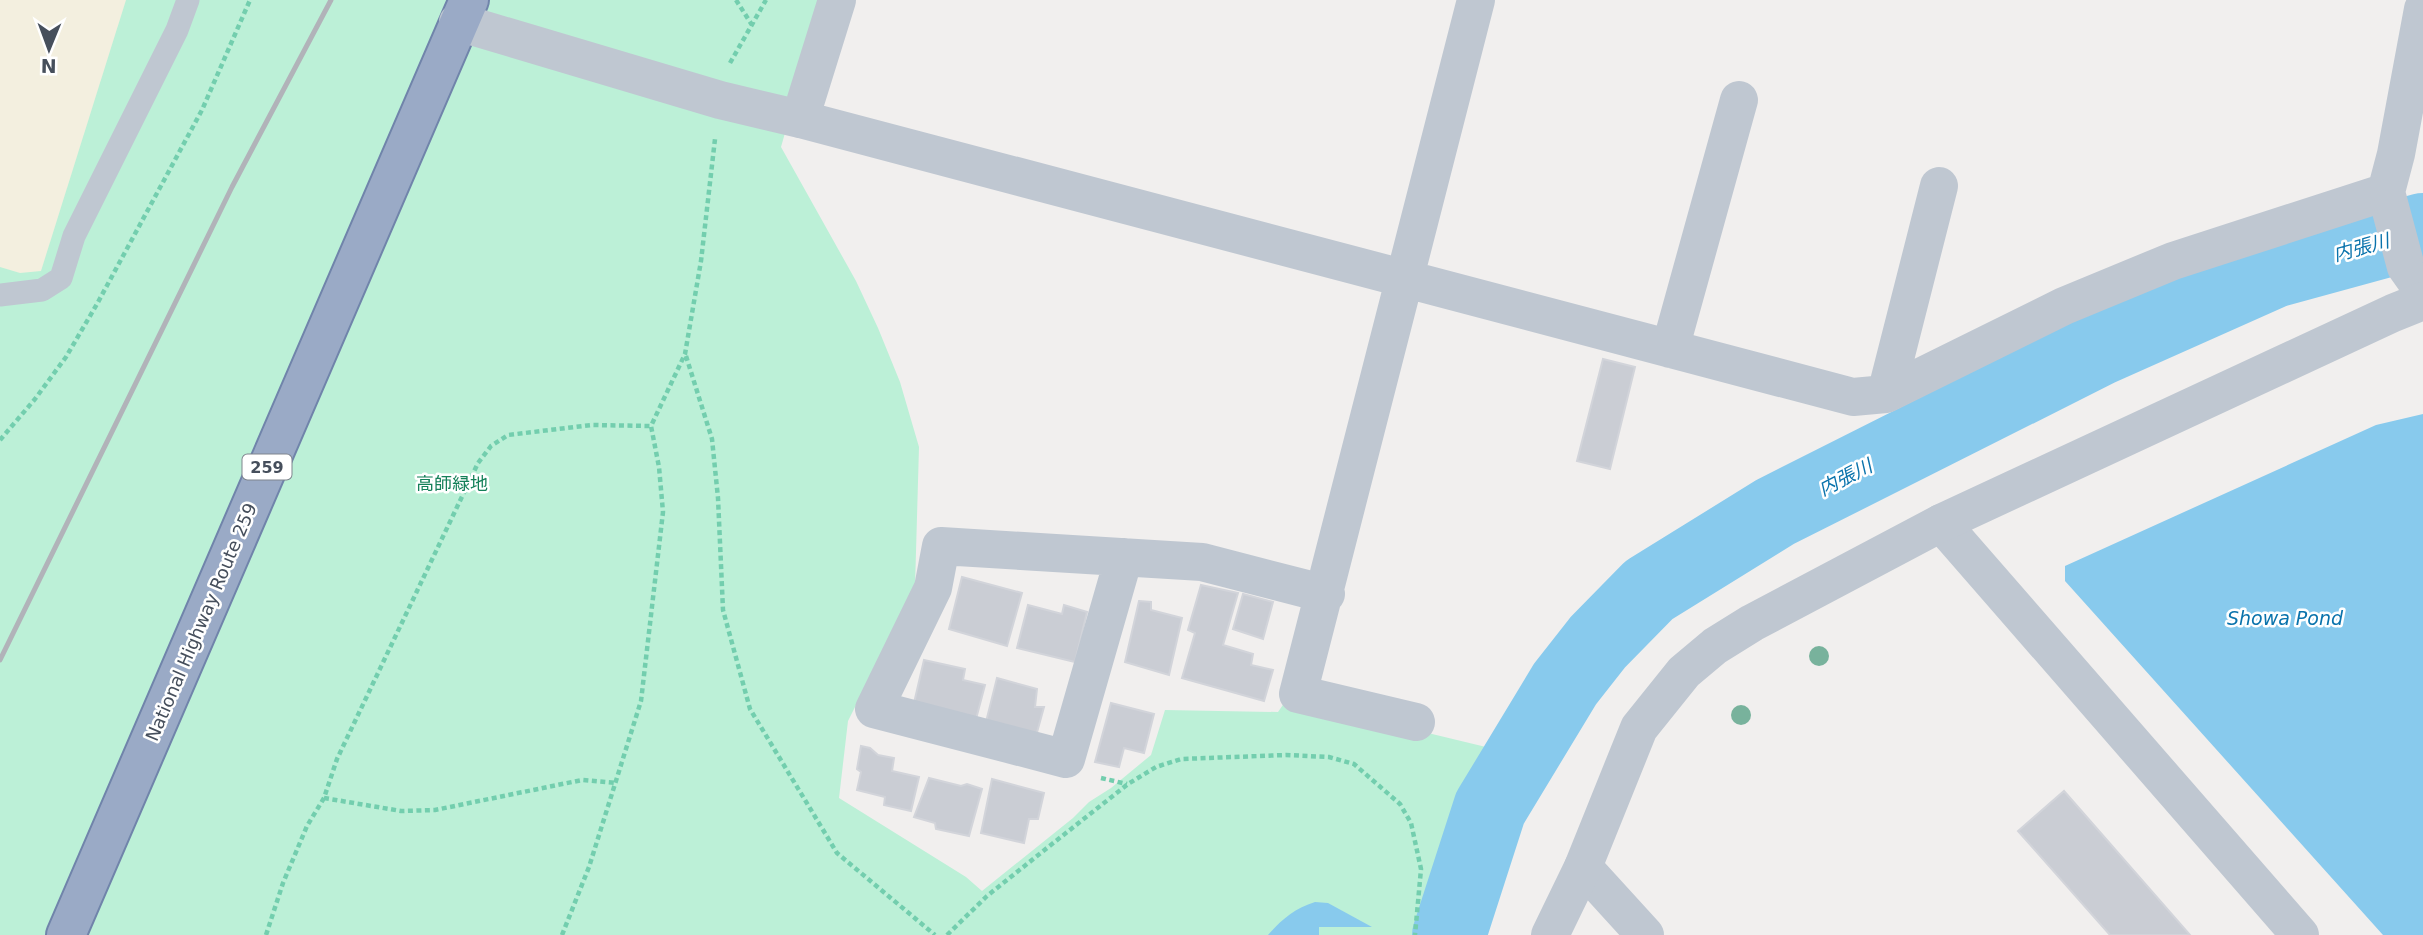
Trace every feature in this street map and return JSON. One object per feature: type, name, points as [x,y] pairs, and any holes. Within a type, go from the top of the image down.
[{"type":"highway","name":"National Highway Route 259","points":[[66,935],[464,11]]},
{"type":"street","points":[[800,119],[837,0]]},
{"type":"street","points":[[1416,722],[1298,695],[1476,0]]},
{"type":"street","points":[[2414,279],[2388,198],[2423,9]]},
{"type":"street","points":[[464,11],[720,100],[1853,397],[1886,394],[2064,306],[2173,261],[2388,198]]},
{"type":"street","points":[[1670,349],[1739,100]]},
{"type":"street","points":[[1886,394],[1939,187]]},
{"type":"street","points":[[1550,935],[1583,867],[1639,728],[1685,672],[1715,646],[1752,623],[1941,523],[2423,301]]},
{"type":"street","points":[[1941,523],[2301,935]]},
{"type":"street","points":[[1124,557],[1066,759],[874,709],[933,588],[941,546],[1124,557],[1202,562],[1326,594]]},
{"type":"street","points":[[1583,867],[1645,935]]},
{"type":"lane","points":[[0,295],[42,290],[61,278],[74,236],[177,30],[188,0]]},
{"type":"path","points":[[0,440],[66,357],[97,304],[202,110],[250,0]]},
{"type":"path","points":[[736,0],[752,25]]},
{"type":"path","points":[[562,935],[589,867],[641,701],[663,512],[659,467],[651,426],[685,354],[701,261],[721,80],[766,0]]},
{"type":"path","points":[[685,354],[712,439],[718,498],[723,610],[750,709],[837,853],[935,935]]},
{"type":"path","points":[[266,935],[307,825],[324,798],[337,759],[478,463],[491,446],[509,435],[592,425],[651,426]]},
{"type":"path","points":[[947,935],[987,896],[1128,784],[1156,767],[1181,758],[1275,755],[1329,757],[1354,764],[1400,804],[1411,823],[1421,869],[1415,935]]},
{"type":"path","points":[[324,798],[401,811],[435,810],[582,780],[617,783]]},
{"type":"green space","name":"高師緑地","points":[[0,0],[823,0],[781,147],[856,281],[878,328],[900,382],[919,447],[915,587],[848,721],[839,798],[966,877],[982,891],[1089,802],[1111,788],[1151,755],[1165,710],[1278,712],[1287,699],[1486,747],[1463,816],[1431,935],[0,935]]},
{"type":"sand","points":[[0,0],[126,0],[41,271],[20,273],[0,267]]},
{"type":"water","name":"Showa Pond","points":[[2423,414],[2423,935],[2383,935],[2065,581],[2065,566],[2376,425]]},
{"type":"water","points":[[1315,902],[1328,903],[1372,927],[1319,927],[1319,935],[1268,935],[1289,915]]},
{"type":"building","points":[[1603,359],[1635,367],[1610,469],[1577,461]]},
{"type":"building","points":[[962,577],[1022,593],[1007,646],[949,629]]},
{"type":"building","points":[[1201,585],[1238,593],[1223,645],[1253,654],[1251,665],[1273,670],[1264,701],[1182,678],[1195,633],[1188,630]]},
{"type":"building","points":[[1243,594],[1273,602],[1263,639],[1233,629]]},
{"type":"building","points":[[1139,601],[1151,602],[1151,610],[1182,618],[1169,675],[1125,662]]},
{"type":"building","points":[[1028,605],[1062,614],[1064,605],[1087,612],[1075,662],[1017,648]]},
{"type":"building","points":[[924,660],[965,669],[963,680],[985,685],[976,719],[914,703]]},
{"type":"building","points":[[997,678],[1037,689],[1035,707],[1044,707],[1036,736],[986,722]]},
{"type":"building","points":[[1111,703],[1154,714],[1144,753],[1124,748],[1119,767],[1095,762]]},
{"type":"building","points":[[861,746],[870,748],[878,755],[894,758],[892,771],[919,777],[911,811],[884,805],[885,797],[857,790],[861,772],[857,769]]},
{"type":"building","points":[[929,778],[982,789],[969,836],[936,829],[935,823],[914,817]]},
{"type":"building","points":[[992,779],[1044,793],[1038,819],[1029,819],[1024,843],[981,833]]},
{"type":"building","points":[[2064,791],[2190,935],[2110,935],[2018,831]]},
{"type":"waterway","name":"内張川","points":[[1449,935],[1490,808],[1565,684],[1598,642],[1649,590],[1775,512],[2099,349],[2274,271],[2423,230]]},
{"type":"railway","points":[[0,660],[232,187],[331,0]]}]
